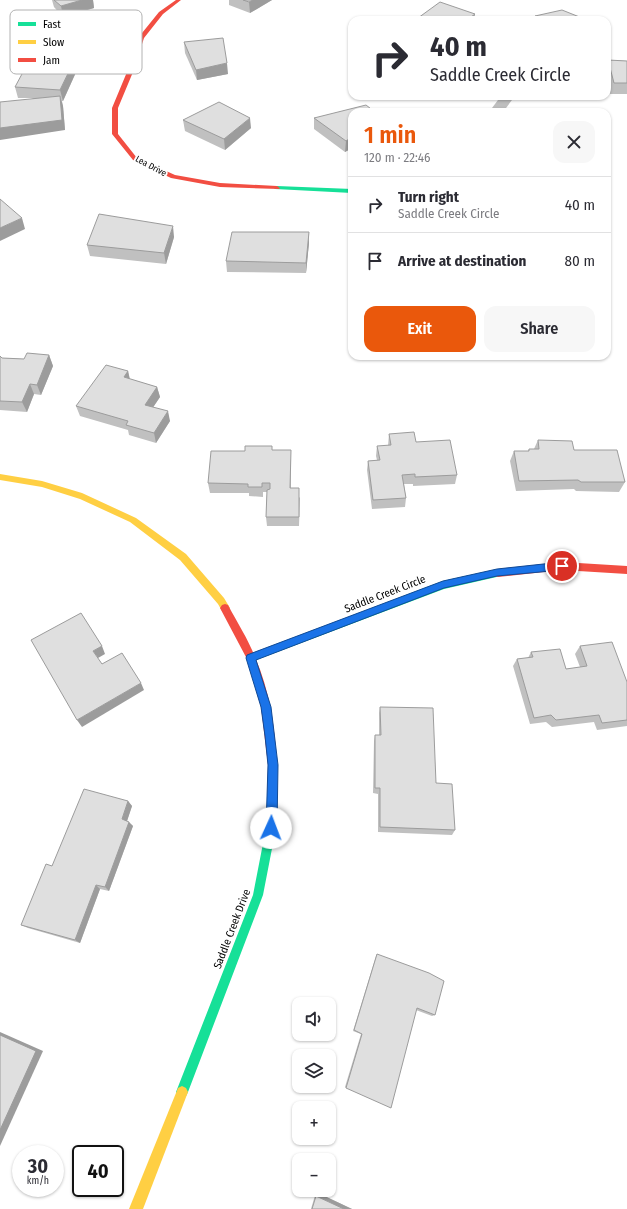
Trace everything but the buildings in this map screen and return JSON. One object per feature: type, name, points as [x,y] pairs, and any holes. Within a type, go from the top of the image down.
[{"type":"street","name":"Lea Drive","points":[[142,37],[161,13],[179,0]]},
{"type":"street","name":"Lea Drive","points":[[129,74],[115,108],[115,134],[135,159],[173,177],[220,185],[348,191]]},
{"type":"street","name":"Saddle Creek Drive","points":[[0,477],[42,484],[82,496],[133,520],[183,557],[221,602],[251,658],[266,707],[273,765],[271,828],[258,895],[136,1209]]},
{"type":"street","name":"Saddle Creek Circle","points":[[251,658],[443,585],[497,573],[562,566],[627,570]]},
{"type":"traffic: fast","points":[[277,188],[348,191]]},
{"type":"traffic: fast","points":[[251,658],[443,585],[498,573]]},
{"type":"traffic: fast","points":[[182,1092],[258,895],[271,828],[272,804]]},
{"type":"traffic: slow","points":[[0,477],[42,484],[82,496],[133,520],[183,557],[221,601],[225,608]]},
{"type":"traffic: slow","points":[[136,1209],[182,1092]]},
{"type":"traffic: jam","points":[[142,37],[161,13],[179,0]]},
{"type":"traffic: jam","points":[[129,74],[115,108],[115,134],[135,159],[173,177],[220,185],[277,188]]},
{"type":"traffic: jam","points":[[498,573],[562,566],[627,570]]},
{"type":"traffic: jam","points":[[225,608],[251,658],[266,707],[273,765],[272,804]]},
{"type":"route","points":[[271,828],[273,765],[270,736],[266,707],[251,658],[443,585],[497,573],[562,566]]}]
